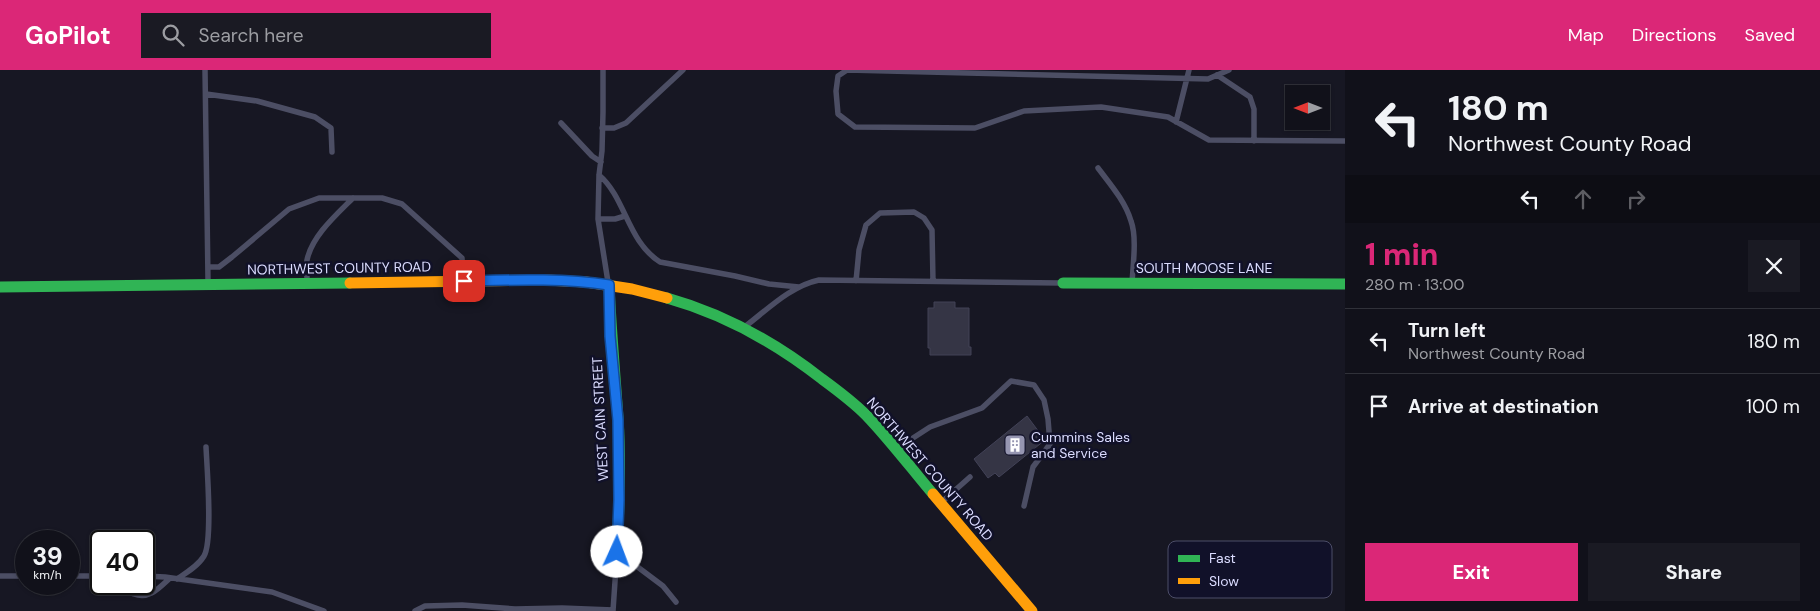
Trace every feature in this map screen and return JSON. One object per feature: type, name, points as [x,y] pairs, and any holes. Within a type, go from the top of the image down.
[{"type":"main road","name":"NORTHWEST COUNTY ROAD","points":[[0,288],[546,280],[609,285],[684,303],[744,327],[776,345],[825,380],[866,415],[1032,611]]},
{"type":"main road","name":"SOUTH MOOSE LANE","points":[[1064,283],[1345,284]]},
{"type":"main road","name":"WEST CAIN STREET","points":[[609,285],[610,336],[618,420],[619,500],[617,552]]},
{"type":"lane","points":[[205,70],[208,285]]},
{"type":"lane","points":[[602,70],[602,128],[598,219],[609,285]]},
{"type":"lane","points":[[602,128],[614,128],[626,122],[682,70]]},
{"type":"lane","points":[[1229,70],[1208,79],[847,70],[838,73],[836,91],[838,114],[856,127],[975,128],[1024,111],[1101,107],[1168,117],[1209,140],[1345,141]]},
{"type":"lane","points":[[1176,122],[1189,70]]},
{"type":"lane","points":[[1217,75],[1250,97],[1254,109],[1254,140]]},
{"type":"lane","points":[[206,94],[257,101],[315,117],[331,128],[332,152]]},
{"type":"lane","points":[[562,123],[592,156],[600,162]]},
{"type":"lane","points":[[1098,168],[1117,194],[1132,221],[1132,283]]},
{"type":"lane","points":[[599,175],[609,184],[633,233],[651,256],[660,262],[769,284],[799,287]]},
{"type":"lane","points":[[208,268],[219,266],[232,257],[289,209],[319,198],[382,198],[402,204],[462,258],[464,281]]},
{"type":"lane","points":[[306,283],[307,260],[316,240],[334,217],[353,198]]},
{"type":"lane","points":[[856,281],[859,250],[866,225],[880,213],[914,212],[924,218],[932,230],[933,282]]},
{"type":"lane","points":[[598,219],[615,219],[625,216]]},
{"type":"lane","points":[[744,327],[799,287],[819,280],[1064,283]]},
{"type":"lane","points":[[898,453],[913,438],[930,427],[982,408],[1011,381],[1034,385],[1044,400],[1050,444],[1033,468],[1024,506]]},
{"type":"lane","points":[[177,579],[195,566],[204,556],[208,538],[206,447]]},
{"type":"lane","points":[[940,503],[970,478]]},
{"type":"lane","points":[[617,552],[663,586],[676,602]]},
{"type":"lane","points":[[415,611],[425,606],[462,605],[515,609],[613,610],[617,552]]},
{"type":"lane","points":[[0,576],[15,576]]},
{"type":"lane","points":[[155,577],[272,592],[324,611]]},
{"type":"lane","points":[[155,591],[170,578]]},
{"type":"building","points":[[934,302],[955,302],[955,308],[969,308],[969,347],[971,347],[971,355],[930,355],[930,348],[928,348],[928,308],[934,308]]},
{"type":"building","name":"Cummins Sales and Service","points":[[1027,416],[1045,440],[999,477],[995,473],[988,478],[974,459]]},
{"type":"traffic: fast","points":[[0,287],[350,283]]},
{"type":"traffic: fast","points":[[1063,283],[1345,284]]},
{"type":"traffic: fast","points":[[609,285],[619,435],[617,552]]},
{"type":"traffic: fast","points":[[667,298],[709,312],[749,331],[786,353],[845,396],[866,415],[933,494]]},
{"type":"traffic: slow","points":[[350,283],[546,280],[586,282],[632,289],[667,298]]},
{"type":"traffic: slow","points":[[933,494],[1032,611]]},
{"type":"place","name":"Cummins Sales and Service","points":[[1015,445]]},
{"type":"route","points":[[464,281],[546,280],[609,285],[610,336],[618,420],[619,500],[617,552]]}]
